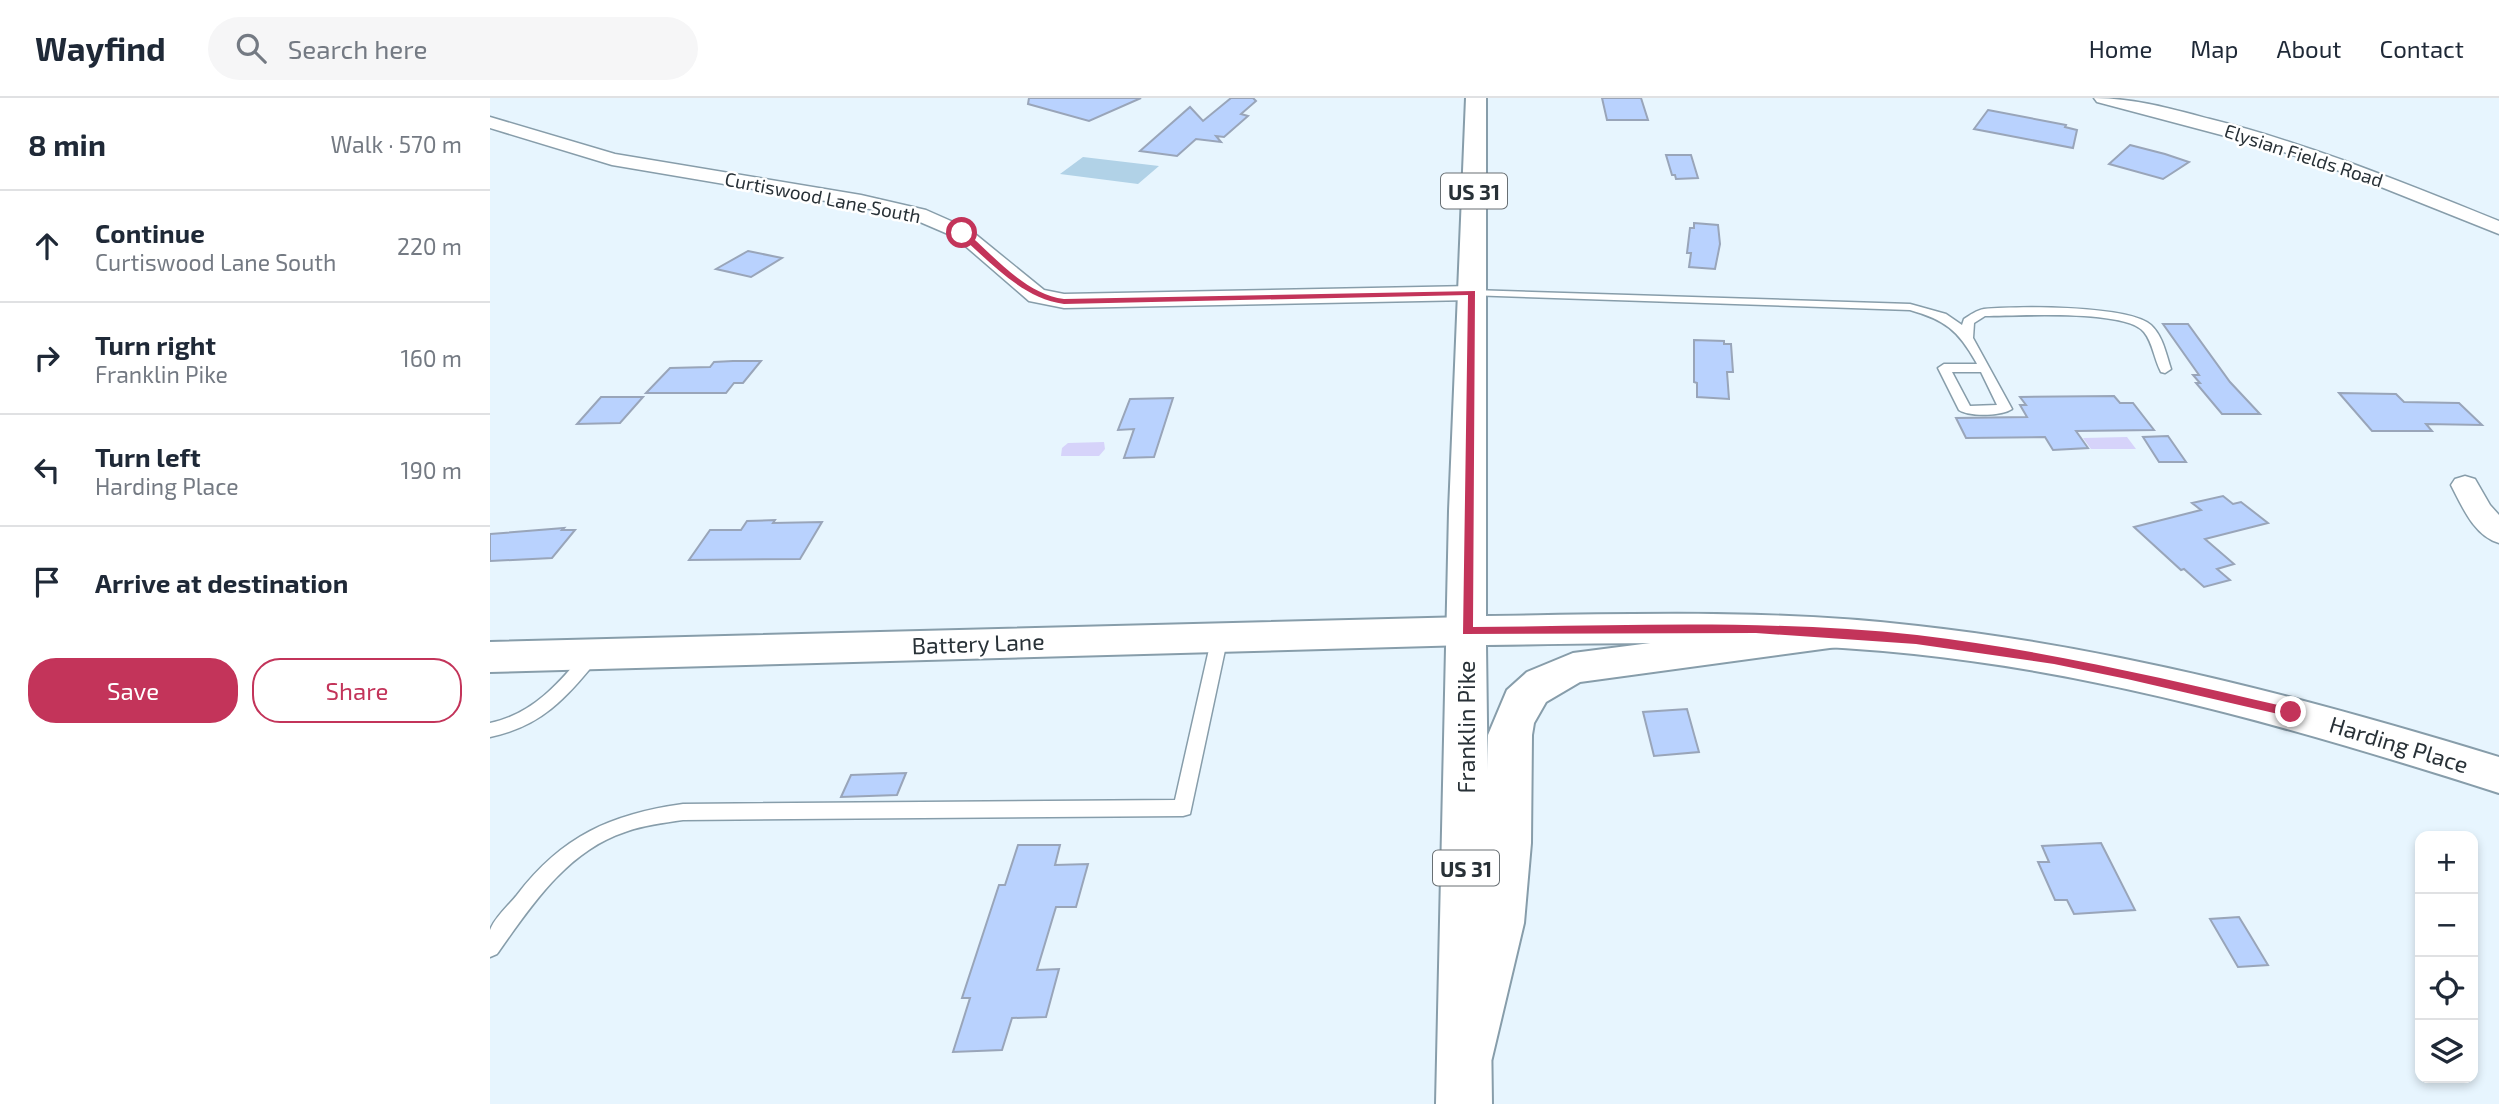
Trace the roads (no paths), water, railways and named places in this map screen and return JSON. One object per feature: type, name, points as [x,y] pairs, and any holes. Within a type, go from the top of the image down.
[{"type":"main road","name":"Franklin Pike","points":[[1464,1104],[1467,631],[1476,98]]},
{"type":"main road","name":"Harding Place","points":[[1467,631],[1728,628],[1837,633],[1977,648],[2161,681],[2323,721],[2499,775]]},
{"type":"main road","name":"Battery Lane","points":[[490,657],[1467,631]]},
{"type":"main road","points":[[1465,1058],[1500,923],[1508,843],[1510,735],[1522,701],[1542,683],[1573,668],[1837,633]]},
{"type":"street","name":"Elysian Fields Road","points":[[2103,98],[2234,131],[2311,154],[2499,228]]},
{"type":"street","name":"Curtiswood Lane South","points":[[490,122],[612,159],[861,201],[919,214],[962,233],[1016,281],[1037,296],[1048,299],[1076,301],[1472,293]]},
{"type":"street","points":[[2465,485],[2478,510],[2499,533]]},
{"type":"lane","points":[[1472,293],[1910,307],[1953,322],[1968,338],[2005,409],[1966,410],[1944,368],[1983,368]]},
{"type":"lane","points":[[1930,312],[2112,315],[2143,324],[2151,332],[2165,369]]},
{"type":"lane","points":[[1968,338],[1968,321],[1983,313]]},
{"type":"lane","points":[[490,947],[525,896],[561,858],[597,835],[639,818],[684,812],[1183,808],[1220,636]]},
{"type":"lane","points":[[490,730],[507,728],[552,702],[593,654]]}]
